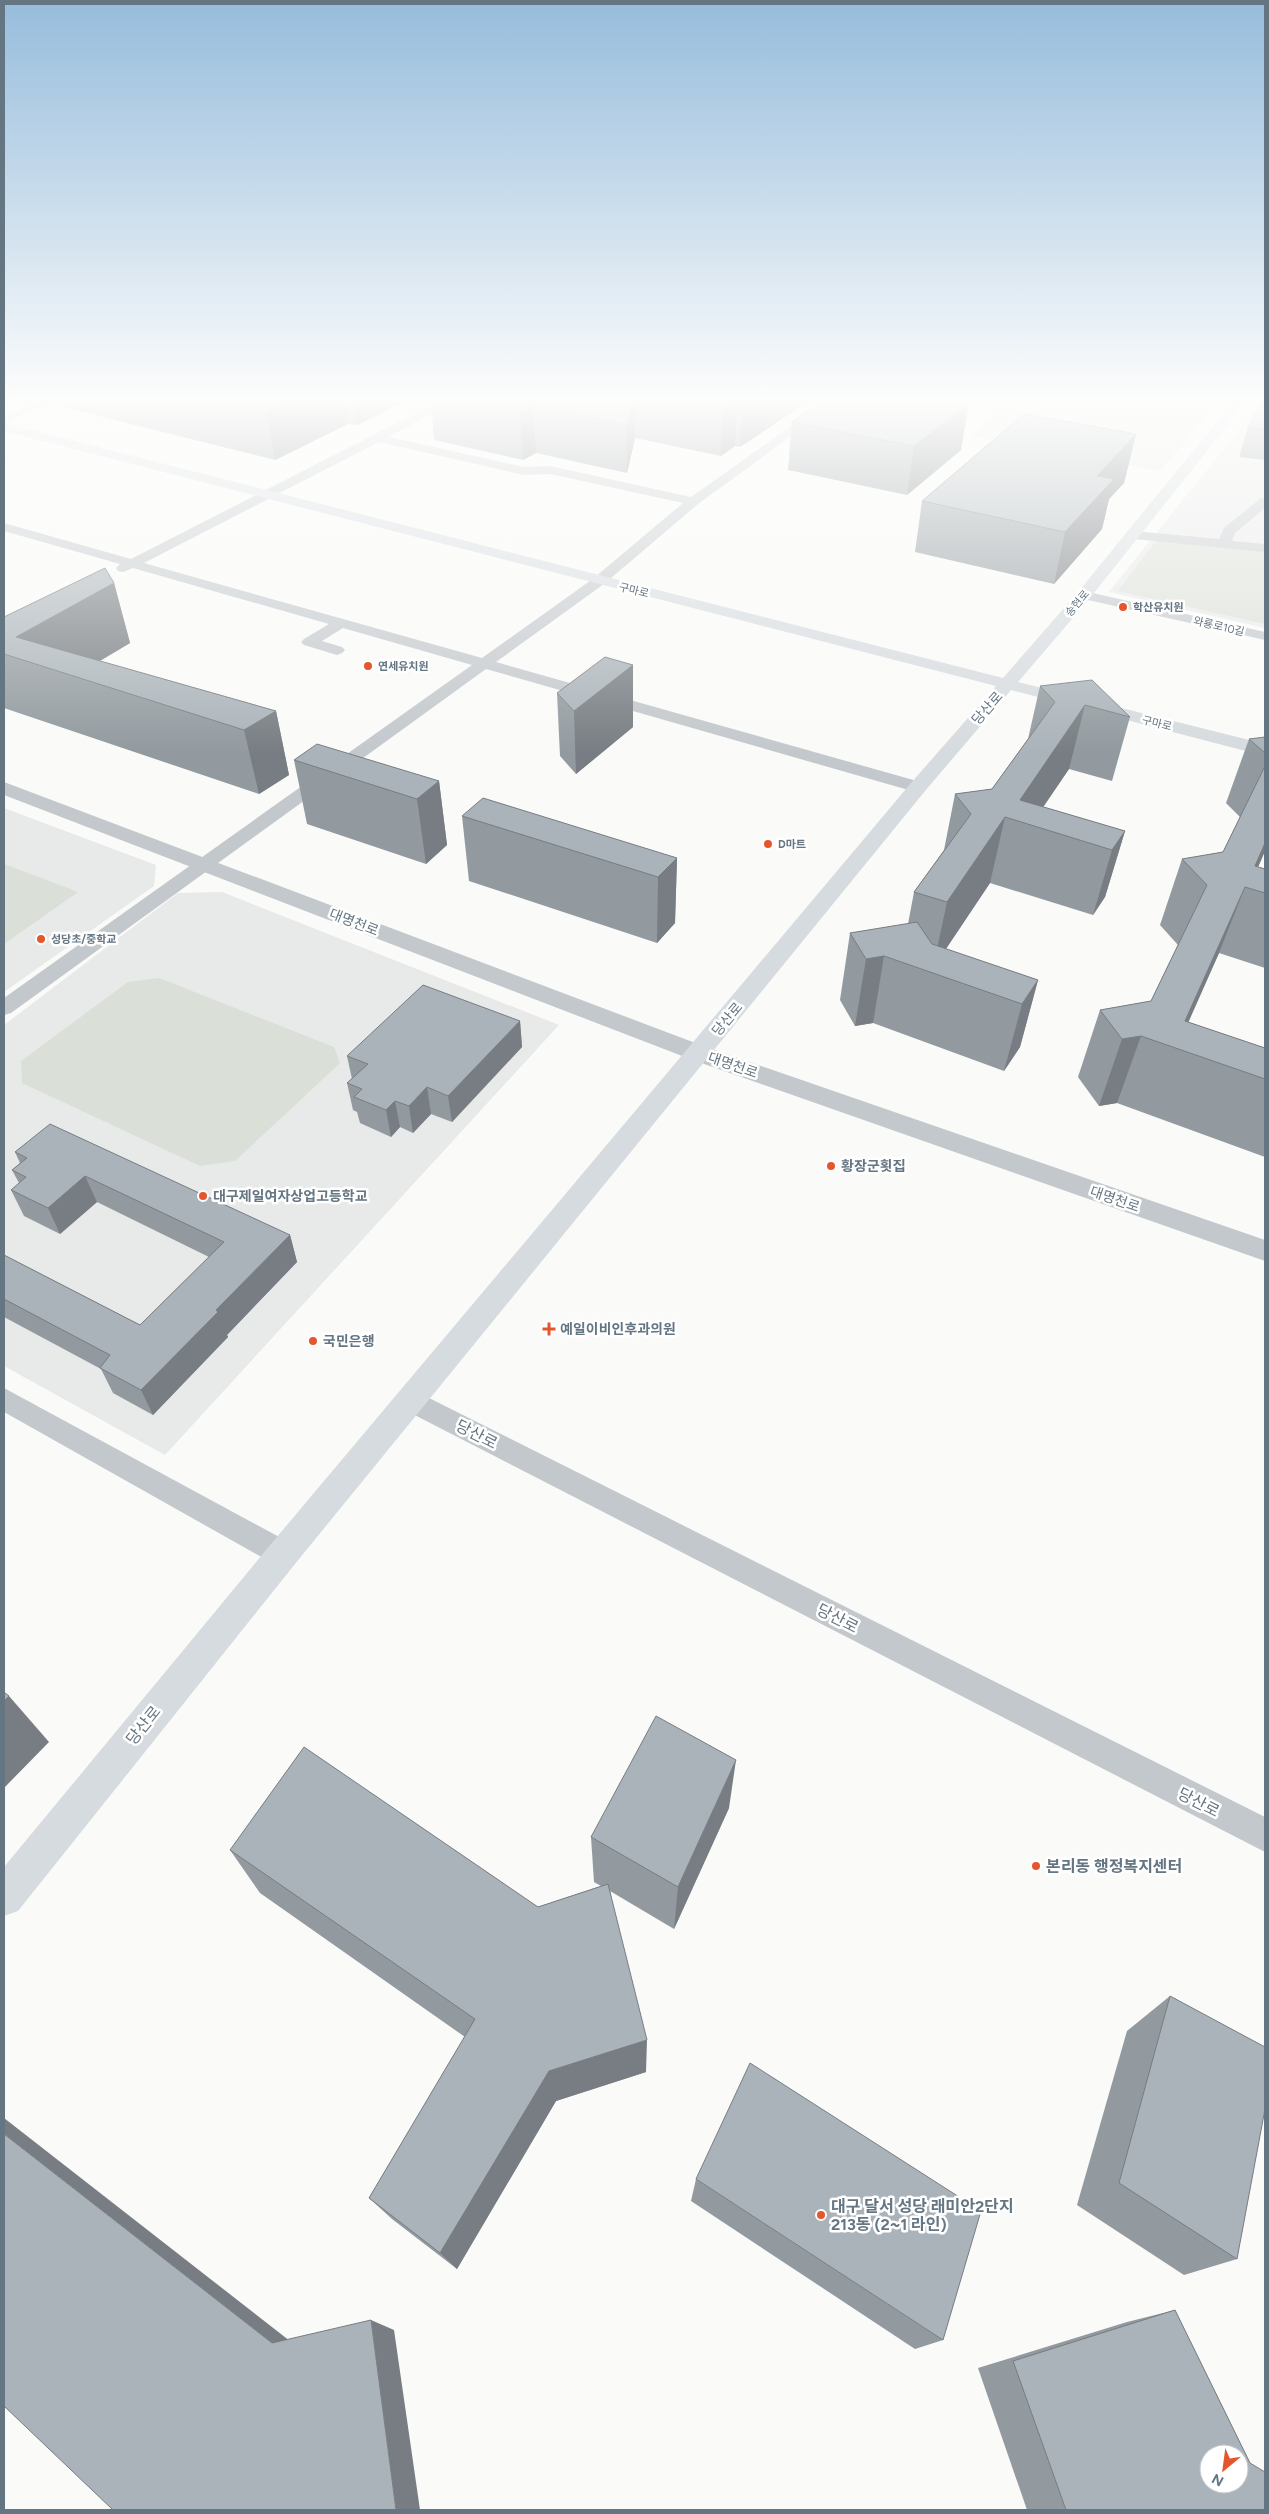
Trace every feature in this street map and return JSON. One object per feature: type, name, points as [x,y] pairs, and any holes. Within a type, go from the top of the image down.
[{"type":"main road","name":"구마로","points":[[363,519],[1265,750]]},
{"type":"main road","name":"송현로","points":[[1007,685],[1084,595],[1145,519]]},
{"type":"main road","name":"당산로","points":[[4,1897],[283,1554],[918,787],[1007,685]]},
{"type":"street","points":[[114,573],[217,519]]},
{"type":"street","points":[[4,1008],[599,581],[671,519]]},
{"type":"street","points":[[1224,544],[1229,531],[1243,519]]},
{"type":"street","points":[[4,527],[918,787]]},
{"type":"street","points":[[11,541],[26,534]]},
{"type":"street","points":[[1133,534],[1265,548]]},
{"type":"street","name":"와룡로10길","points":[[1084,595],[1265,636]]},
{"type":"street","points":[[338,650],[309,642],[341,623]]},
{"type":"street","name":"대명천로","points":[[4,788],[698,1053],[1265,1251]]},
{"type":"street","points":[[4,1398],[283,1554]]},
{"type":"street","name":"당산로","points":[[411,1400],[1265,1835]]},
{"type":"shaded area","points":[[1167,519],[1265,519],[1265,628],[1109,592]]},
{"type":"shaded area","points":[[1156,541],[1265,550],[1265,624],[1118,591]]},
{"type":"shaded area","name":"성당초/중학교","points":[[4,808],[156,865],[154,886],[4,992]]},
{"type":"shaded area","points":[[4,864],[78,892],[4,944]]},
{"type":"shaded area","name":"대구제일여자상업고등학교","points":[[222,892],[559,1025],[165,1455],[4,1366],[4,1025],[178,893]]},
{"type":"shaded area","points":[[159,978],[334,1047],[340,1063],[235,1161],[200,1166],[22,1083],[21,1061],[128,982]]},
{"type":"building","points":[[1007,519],[1077,519],[1065,532]]},
{"type":"building","points":[[105,568],[114,583],[16,637],[276,711],[244,730],[4,654],[4,617]]},
{"type":"building","points":[[605,657],[633,665],[574,711],[557,693]]},
{"type":"building","points":[[1092,680],[1130,717],[1085,705],[1020,800],[1125,831],[1112,850],[1005,817],[947,902],[914,892],[971,814],[955,794],[992,789],[1055,702],[1040,686]]},
{"type":"building","points":[[1265,737],[1265,753],[1249,739]]},
{"type":"building","points":[[317,744],[439,781],[417,799],[294,760]]},
{"type":"building","points":[[1265,766],[1265,843],[1255,866],[1265,869],[1265,893],[1245,887],[1185,1021],[1265,1048],[1265,1079],[1141,1036],[1122,1039],[1100,1010],[1151,1001],[1207,885],[1182,859],[1223,852]]},
{"type":"building","points":[[483,798],[677,858],[658,877],[462,816]]},
{"type":"building","points":[[917,922],[932,944],[1038,980],[1022,1004],[884,956],[866,959],[850,933]]},
{"type":"building","points":[[423,985],[520,1021],[448,1096],[427,1087],[409,1106],[395,1101],[386,1110],[354,1097],[362,1089],[347,1083],[368,1064],[347,1056]]},
{"type":"building","points":[[50,1124],[290,1235],[141,1390],[100,1368],[110,1355],[4,1299],[4,1255],[140,1325],[224,1242],[85,1176],[48,1208],[11,1190],[26,1177],[12,1170],[27,1158],[15,1152]]},
{"type":"building","points":[[4,1692],[9,1696],[4,1701]]},
{"type":"building","points":[[656,1716],[736,1760],[678,1887],[591,1837]]},
{"type":"building","points":[[304,1747],[538,1907],[608,1884],[647,2040],[549,2071],[440,2253],[369,2198],[475,2019],[230,1850]]},
{"type":"building","points":[[1170,1996],[1265,2047],[1265,2109],[1237,2259],[1119,2183]]},
{"type":"building","name":"대구 달서 성당 래미안2단지 213동 (2~1 라인)","points":[[750,2063],[981,2211],[943,2340],[696,2179]]},
{"type":"building","points":[[4,2134],[272,2343],[371,2320],[396,2510],[113,2510],[4,2406]]},
{"type":"building","points":[[1175,2310],[1241,2444],[1199,2444],[1199,2494],[1249,2494],[1249,2461],[1265,2472],[1265,2510],[1066,2510],[1013,2361]]},
{"type":"place","name":"학산유치원","points":[[1123,607]]},
{"type":"place","name":"연세유치원","points":[[368,666]]},
{"type":"place","name":"D마트","points":[[768,844]]},
{"type":"place","name":"성당초/중학교","points":[[41,939]]},
{"type":"place","name":"황장군횟집","points":[[831,1166]]},
{"type":"place","name":"대구제일여자상업고등학교","points":[[203,1196]]},
{"type":"place","name":"예일이비인후과의원","points":[[549,1329]]},
{"type":"place","name":"국민은행","points":[[313,1341]]},
{"type":"place","name":"본리동 행정복지센터","points":[[1036,1866]]},
{"type":"place","name":"대구 달서 성당 래미안2단지 213동 (2~1 라인)","points":[[821,2215]]}]
